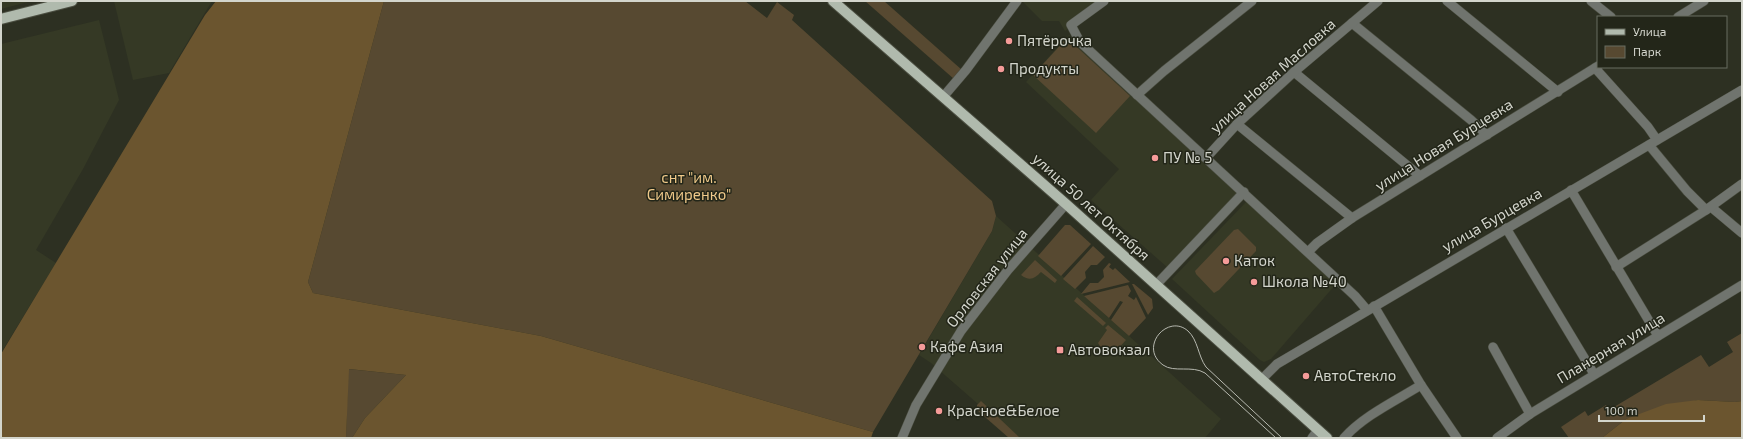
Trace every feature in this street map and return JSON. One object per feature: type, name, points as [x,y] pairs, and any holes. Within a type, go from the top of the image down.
[{"type":"main road","points":[[1,19],[72,1]]},
{"type":"main road","name":"улица 50 лет Октября","points":[[834,1],[943,98],[1066,204],[1156,285],[1261,380],[1315,434],[1327,438]]},
{"type":"street","points":[[943,98],[1018,1]]},
{"type":"street","points":[[1104,1],[1072,25],[1080,42],[1355,296],[1370,308],[1457,438]]},
{"type":"street","points":[[1137,96],[1164,71],[1252,1]]},
{"type":"street","name":"улица Новая Масловка","points":[[1206,158],[1237,124],[1294,72],[1378,1]]},
{"type":"street","points":[[1447,1],[1558,92]]},
{"type":"street","points":[[1591,1],[1610,16]]},
{"type":"street","points":[[1680,16],[1704,1]]},
{"type":"street","points":[[1352,23],[1471,120],[1487,135]]},
{"type":"street","points":[[1596,67],[1644,122],[1657,140]]},
{"type":"street","name":"улица Новая Бурцевка","points":[[1308,252],[1317,243],[1352,218],[1558,92],[1596,67]]},
{"type":"street","points":[[1294,72],[1420,176]]},
{"type":"street","name":"улица Бурцевка","points":[[1261,380],[1277,364],[1742,90]]},
{"type":"street","points":[[1237,124],[1352,218]]},
{"type":"street","points":[[1649,144],[1687,191],[1742,233]]},
{"type":"street","points":[[1616,267],[1708,208],[1742,184]]},
{"type":"street","points":[[1571,190],[1658,336]]},
{"type":"street","points":[[1156,285],[1244,192]]},
{"type":"street","name":"Орловская улица","points":[[902,438],[916,405],[961,330],[1008,270],[1066,204]]},
{"type":"street","points":[[1506,228],[1594,374]]},
{"type":"street","name":"Планерная улица","points":[[1497,438],[1530,414],[1594,374],[1742,285]]},
{"type":"street","points":[[1493,347],[1530,414]]},
{"type":"street","points":[[1344,438],[1349,432],[1378,411],[1421,385]]},
{"type":"shaded area","points":[[1,1],[32,1],[1,9]]},
{"type":"shaded area","points":[[114,1],[212,1],[169,73],[133,80]]},
{"type":"shaded area","points":[[216,1],[384,1],[308,282],[313,293],[541,336],[873,432],[871,438],[352,438],[365,418],[406,375],[349,369],[346,438],[1,438],[1,354],[205,15]]},
{"type":"shaded area","points":[[1022,1],[1103,1],[1065,31],[1059,21],[1042,21]]},
{"type":"shaded area","points":[[99,20],[119,100],[83,169],[36,250],[56,263],[1,353],[1,44]]},
{"type":"shaded area","name":"ПУ № 5","points":[[1069,35],[1240,191],[1167,267],[1091,200],[1119,169],[1026,82]]},
{"type":"shaded area","name":"Школа №40","points":[[1247,201],[1336,284],[1271,359],[1264,362],[1172,279]]},
{"type":"shaded area","points":[[996,216],[1221,419],[1205,438],[1017,438],[931,363],[919,355],[992,231]]},
{"type":"shaded area","points":[[1698,400],[1742,401],[1742,438],[1602,438],[1626,419],[1666,404]]},
{"type":"green space","name":"снт \"им. Симиренко\"","points":[[384,1],[745,1],[767,18],[777,2],[794,15],[792,20],[992,201],[996,216],[992,231],[873,432],[541,336],[313,293],[308,282]]},
{"type":"green space","points":[[865,1],[884,1],[962,70],[954,79]]},
{"type":"green space","points":[[1067,38],[1130,96],[1096,133],[1033,75]]},
{"type":"green space","points":[[1065,225],[1070,225],[1091,244],[1061,276],[1038,256]]},
{"type":"green space","name":"Каток","points":[[1238,229],[1256,247],[1256,251],[1219,290],[1214,293],[1196,274],[1195,271],[1234,230]]},
{"type":"green space","points":[[1093,246],[1105,257],[1097,265],[1091,265],[1085,272],[1086,278],[1075,289],[1063,279]]},
{"type":"green space","points":[[1035,260],[1057,280],[1055,283],[1041,272],[1037,276],[1030,279],[1021,275]]},
{"type":"green space","points":[[1109,263],[1111,264],[1109,267],[1113,270],[1115,268],[1130,282],[1081,294],[1090,283],[1098,283],[1104,277],[1103,270]]},
{"type":"green space","points":[[1132,284],[1152,299],[1153,308],[1148,315]]},
{"type":"green space","points":[[1128,285],[1131,291],[1128,296],[1134,300],[1136,297],[1146,318],[1129,336],[1111,320],[1123,302],[1120,301],[1109,318],[1084,296]]},
{"type":"green space","points":[[1077,297],[1106,323],[1103,326],[1074,301]]},
{"type":"green space","points":[[1108,325],[1126,340],[1116,351],[1103,350],[1098,343],[1107,330],[1105,328]]},
{"type":"green space","points":[[1742,333],[1742,401],[1698,400],[1626,419],[1602,438],[1569,438],[1561,427],[1585,411],[1588,416],[1606,405],[1609,410],[1701,355],[1709,367],[1733,352],[1727,342]]},
{"type":"green space","points":[[348,369],[406,375],[365,418],[352,438],[346,438]]},
{"type":"green space","points":[[981,401],[1020,438],[1009,438],[977,410],[977,405]]},
{"type":"tram line","points":[[1276,438],[1205,373],[1194,370],[1172,368],[1163,365],[1156,358],[1154,350],[1155,342],[1159,334],[1172,326],[1180,327],[1188,331],[1194,339],[1206,367],[1282,438]]},
{"type":"place","name":"Пятёрочка","points":[[1009,41]]},
{"type":"place","name":"Продукты","points":[[1001,69]]},
{"type":"place","name":"ПУ № 5","points":[[1155,158]]},
{"type":"place","name":"Каток","points":[[1226,261]]},
{"type":"place","name":"Школа №40","points":[[1254,282]]},
{"type":"place","name":"Кафе Азия","points":[[922,347]]},
{"type":"place","name":"Автовокзал","points":[[1060,350]]},
{"type":"place","name":"АвтоСтекло","points":[[1306,376]]},
{"type":"place","name":"Красное&Белое","points":[[939,411]]}]
